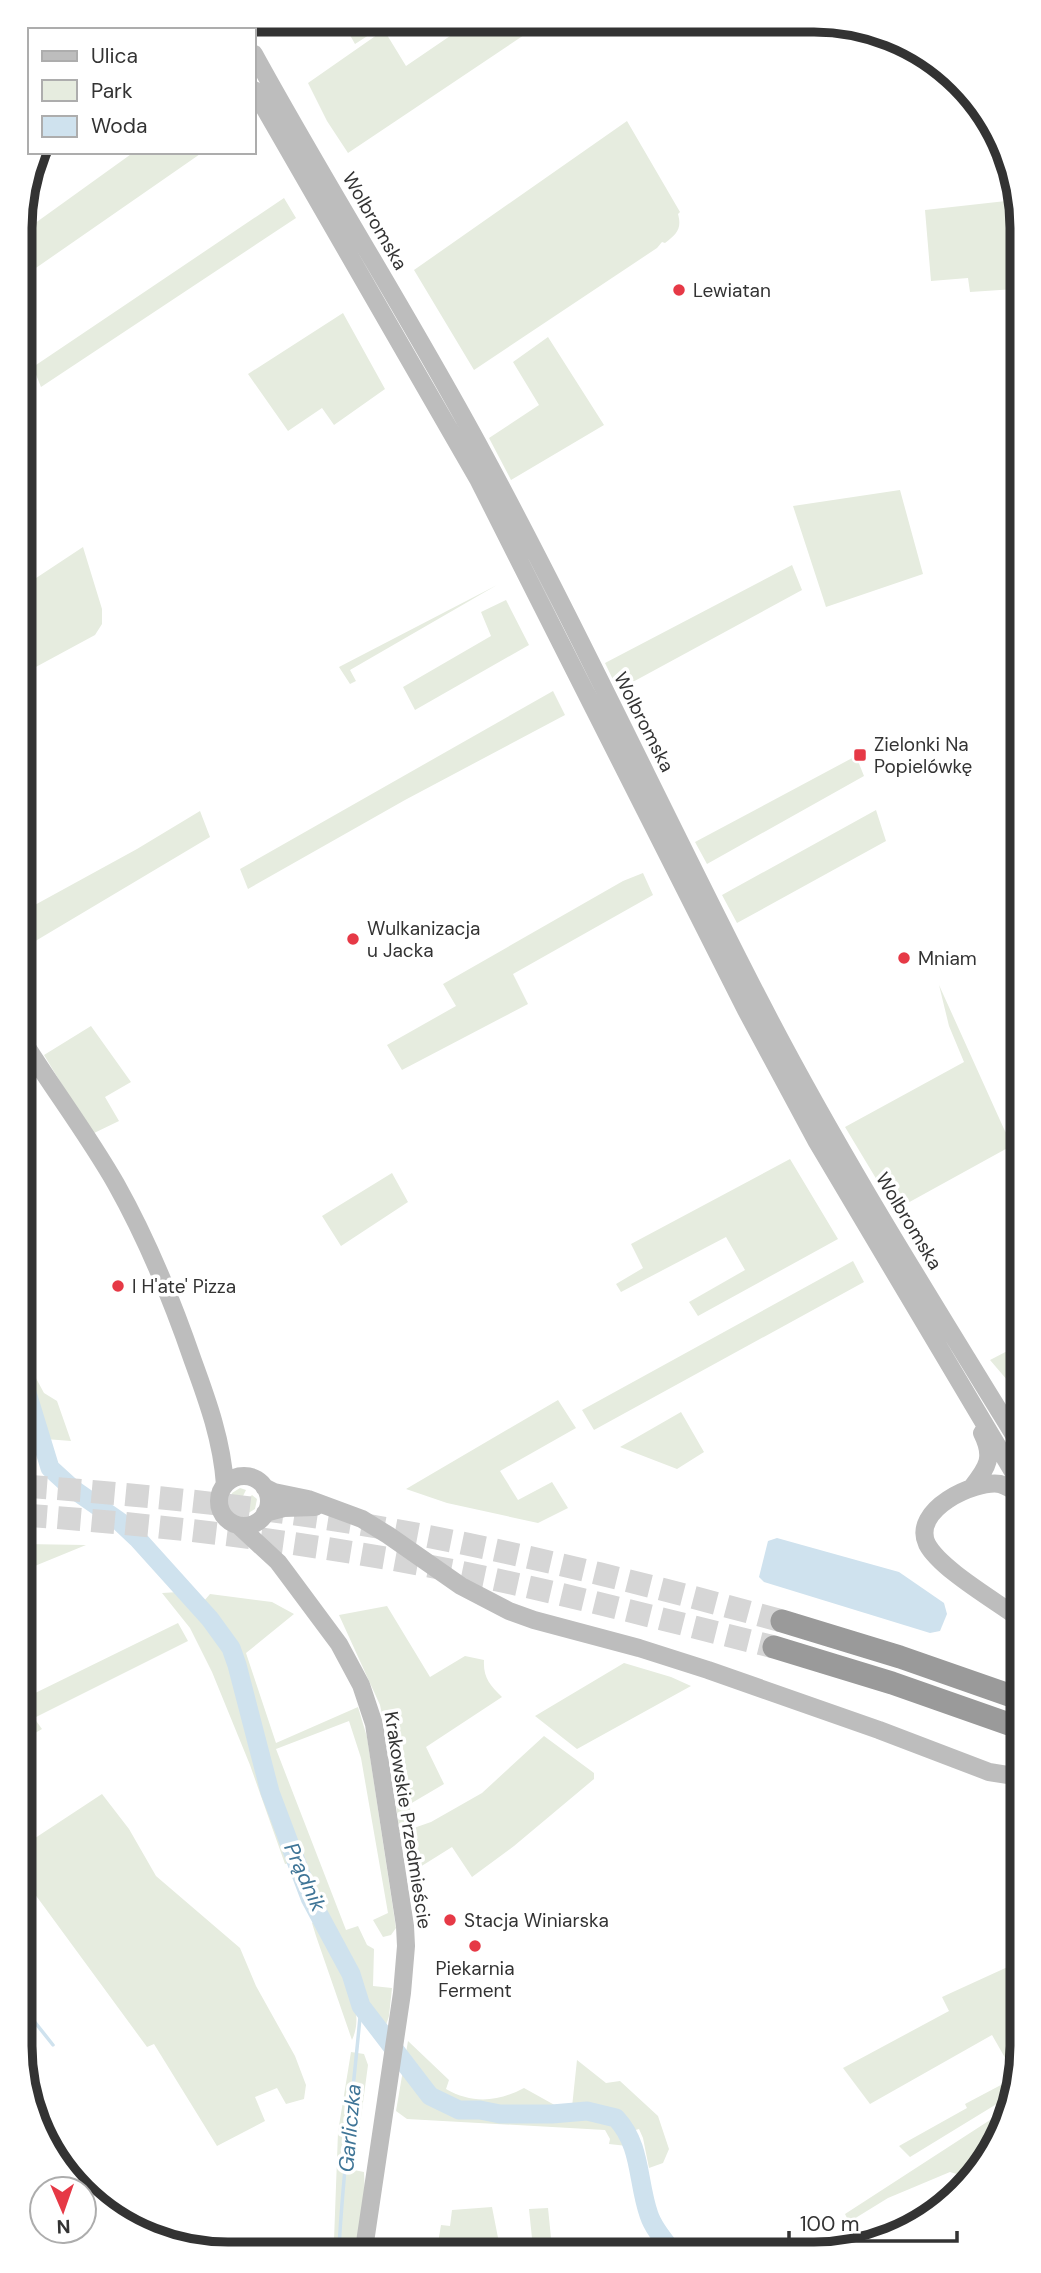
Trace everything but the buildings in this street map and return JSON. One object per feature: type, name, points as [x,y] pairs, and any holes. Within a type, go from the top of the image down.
[{"type":"highway","points":[[782,1621],[900,1657],[1009,1695]]},
{"type":"highway","points":[[774,1647],[892,1683],[1009,1724]]},
{"type":"main road","name":"Wolbromska","points":[[256,57],[485,456],[761,1003],[825,1121],[1009,1427]]},
{"type":"main road","name":"Wolbromska","points":[[256,93],[478,479],[739,998],[799,1110],[966,1394]]},
{"type":"main road","points":[[32,1055],[116,1184],[144,1237],[173,1303],[218,1433],[238,1470],[247,1477],[274,1492],[308,1499],[362,1519],[461,1586],[509,1612],[639,1648],[737,1679],[989,1772],[1009,1775]]},
{"type":"main road","points":[[966,1394],[1009,1466]]},
{"type":"main road","points":[[966,1394],[987,1443],[989,1462],[972,1487],[945,1502],[935,1511],[929,1518],[924,1533],[929,1547],[949,1567],[1009,1611]]},
{"type":"main road","points":[[998,1408],[1009,1418]]},
{"type":"main road","points":[[218,1433],[225,1485]]},
{"type":"main road","points":[[247,1477],[236,1478],[225,1485],[219,1496],[220,1510],[228,1520],[239,1526],[250,1525],[264,1515],[284,1508],[329,1506]]},
{"type":"main road","points":[[972,1487],[998,1484],[1009,1488]]},
{"type":"main road","points":[[264,1487],[268,1500],[264,1515]]},
{"type":"main road","name":"Krakowskie Przedmieście","points":[[264,1515],[264,1529],[278,1563]]},
{"type":"main road","name":"Krakowskie Przedmieście","points":[[239,1526],[278,1563],[339,1644],[361,1685],[371,1715],[405,1926],[404,1978],[398,2026],[365,2242]]},
{"type":"green space","points":[[348,32],[374,32],[355,44]]},
{"type":"green space","points":[[381,32],[385,32],[406,66],[456,32],[529,32],[348,153],[327,121],[308,83]]},
{"type":"green space","points":[[627,121],[680,212],[678,231],[665,243],[662,242],[657,248],[474,370],[414,270]]},
{"type":"green space","points":[[131,154],[200,154],[32,271],[32,225]]},
{"type":"green space","points":[[284,198],[296,218],[41,387],[33,367]]},
{"type":"green space","points":[[1008,201],[1010,289],[970,292],[968,278],[931,281],[925,210]]},
{"type":"green space","points":[[343,313],[385,389],[334,425],[322,408],[288,431],[248,374]]},
{"type":"green space","points":[[548,337],[604,425],[511,480],[489,438],[539,405],[513,362]]},
{"type":"green space","points":[[900,490],[923,574],[826,607],[793,506]]},
{"type":"green space","points":[[83,547],[102,609],[102,624],[95,635],[32,669],[32,581]]},
{"type":"green space","points":[[792,565],[802,590],[618,690],[605,663]]},
{"type":"green space","points":[[497,585],[350,670],[356,681],[350,684],[339,667]]},
{"type":"green space","points":[[506,600],[529,645],[415,710],[403,687],[491,636],[481,612]]},
{"type":"green space","points":[[553,691],[565,715],[405,800],[248,889],[240,869]]},
{"type":"green space","points":[[856,756],[864,776],[707,864],[695,842]]},
{"type":"green space","points":[[876,810],[886,841],[737,923],[722,895]]},
{"type":"green space","points":[[200,811],[210,837],[32,943],[32,907]]},
{"type":"green space","points":[[643,873],[653,895],[513,974],[528,1004],[402,1070],[387,1045],[456,1006],[443,984],[623,881]]},
{"type":"green space","points":[[939,985],[1010,1139],[1009,1147],[895,1210],[845,1127],[964,1062],[949,1026]]},
{"type":"green space","points":[[91,1026],[131,1082],[105,1097],[119,1121],[92,1134],[44,1055]]},
{"type":"green space","points":[[790,1159],[838,1239],[698,1316],[689,1302],[745,1270],[726,1237],[621,1292],[616,1284],[643,1268],[631,1244]]},
{"type":"green space","points":[[392,1173],[408,1202],[341,1246],[322,1216]]},
{"type":"green space","points":[[853,1261],[864,1282],[594,1430],[582,1410]]},
{"type":"green space","points":[[1009,1350],[1009,1383],[990,1360]]},
{"type":"green space","points":[[32,1371],[44,1393],[57,1401],[71,1441],[33,1438]]},
{"type":"green space","points":[[558,1400],[576,1428],[500,1471],[518,1500],[552,1482],[568,1508],[538,1523],[447,1503],[406,1489]]},
{"type":"green space","points":[[681,1412],[704,1452],[677,1469],[620,1447]]},
{"type":"green space","points":[[240,1488],[246,1490],[242,1498],[246,1501],[252,1495],[257,1499],[255,1509],[245,1515],[235,1513],[229,1505],[232,1493]]},
{"type":"green space","points":[[32,1544],[86,1545],[32,1567]]},
{"type":"green space","points":[[179,1592],[216,1634],[230,1659],[264,1791],[290,1863],[285,1864],[250,1765],[212,1672],[190,1628],[162,1593]]},
{"type":"green space","points":[[210,1594],[272,1602],[294,1614],[246,1653],[276,1743],[358,1707],[367,1737],[396,1928],[391,1935],[383,1937],[373,1920],[388,1913],[361,1758],[349,1721],[276,1749],[346,1930],[358,1926],[367,1945],[374,1949],[373,1986],[392,1988],[385,2028],[373,2015],[362,1996],[294,1841],[276,1786],[243,1661],[236,1645],[204,1601]]},
{"type":"green space","points":[[387,1606],[430,1677],[465,1656],[484,1660],[488,1681],[502,1697],[426,1747],[444,1784],[410,1804],[411,1829],[431,1822],[482,1793],[544,1736],[594,1773],[594,1779],[514,1846],[472,1877],[452,1847],[412,1872],[411,1830],[400,1835],[388,1743],[380,1705],[339,1615]]},
{"type":"green space","points":[[178,1623],[188,1641],[34,1718],[42,1729],[32,1735],[32,1695]]},
{"type":"green space","points":[[624,1663],[691,1686],[577,1749],[535,1716]]},
{"type":"green space","points":[[102,1794],[129,1829],[156,1876],[240,1948],[256,1986],[295,2056],[306,2085],[304,2099],[286,2104],[277,2088],[255,2097],[265,2121],[217,2146],[154,2044],[147,2047],[32,1890],[32,1840]]},
{"type":"green space","points":[[316,1920],[347,1978],[353,1995],[356,2026],[352,2040],[312,1923]]},
{"type":"green space","points":[[1009,1966],[1008,2064],[992,2035],[870,2104],[843,2068],[949,2011],[942,1997]]},
{"type":"green space","points":[[408,2041],[449,2080],[446,2089],[475,2099],[504,2096],[524,2088],[560,2108],[572,2107],[577,2060],[606,2083],[620,2081],[658,2116],[669,2149],[663,2163],[649,2168],[639,2129],[632,2131],[640,2150],[651,2207],[676,2242],[653,2242],[636,2202],[627,2146],[609,2144],[610,2139],[605,2130],[407,2119],[396,2111]]},
{"type":"green space","points":[[351,2052],[364,2054],[368,2065],[354,2170],[364,2172],[365,2196],[358,2242],[333,2242],[338,2132]]},
{"type":"green space","points":[[1006,2082],[1001,2101],[910,2157],[899,2146],[967,2108],[965,2104]]},
{"type":"green space","points":[[997,2116],[983,2144],[961,2175],[950,2172],[888,2198],[849,2222],[845,2214]]},
{"type":"green space","points":[[492,2207],[499,2242],[438,2242],[441,2225],[450,2226],[452,2210]]},
{"type":"green space","points":[[548,2208],[551,2242],[532,2242],[529,2209]]},
{"type":"water","points":[[777,1538],[899,1572],[944,1603],[947,1614],[940,1631],[930,1633],[764,1582],[759,1577],[768,1541]]},
{"type":"waterway","name":"Prądnik","points":[[32,1409],[50,1468],[137,1538],[210,1619],[231,1648],[270,1792],[310,1898],[351,1974],[361,2006],[430,2096],[459,2110],[500,2114],[587,2111],[616,2118],[635,2152],[645,2202],[651,2219],[666,2242]]},
{"type":"waterway","name":"Garliczka","points":[[340,2242],[361,2006]]},
{"type":"waterway","points":[[32,2019],[53,2045]]},
{"type":"tunnel","points":[[32,1487],[204,1502],[383,1528],[584,1570],[782,1621]]},
{"type":"tunnel","points":[[32,1516],[230,1535],[434,1567],[774,1647]]},
{"type":"place","name":"Lewiatan","points":[[679,290]]},
{"type":"place","name":"Zielonki Na Popielówkę","points":[[860,755]]},
{"type":"place","name":"Wulkanizacja u Jacka","points":[[353,939]]},
{"type":"place","name":"Mniam","points":[[904,958]]},
{"type":"place","name":"I H'ate' Pizza","points":[[118,1286]]},
{"type":"place","name":"Stacja Winiarska","points":[[450,1920]]},
{"type":"place","name":"Piekarnia Ferment","points":[[475,1946]]}]
